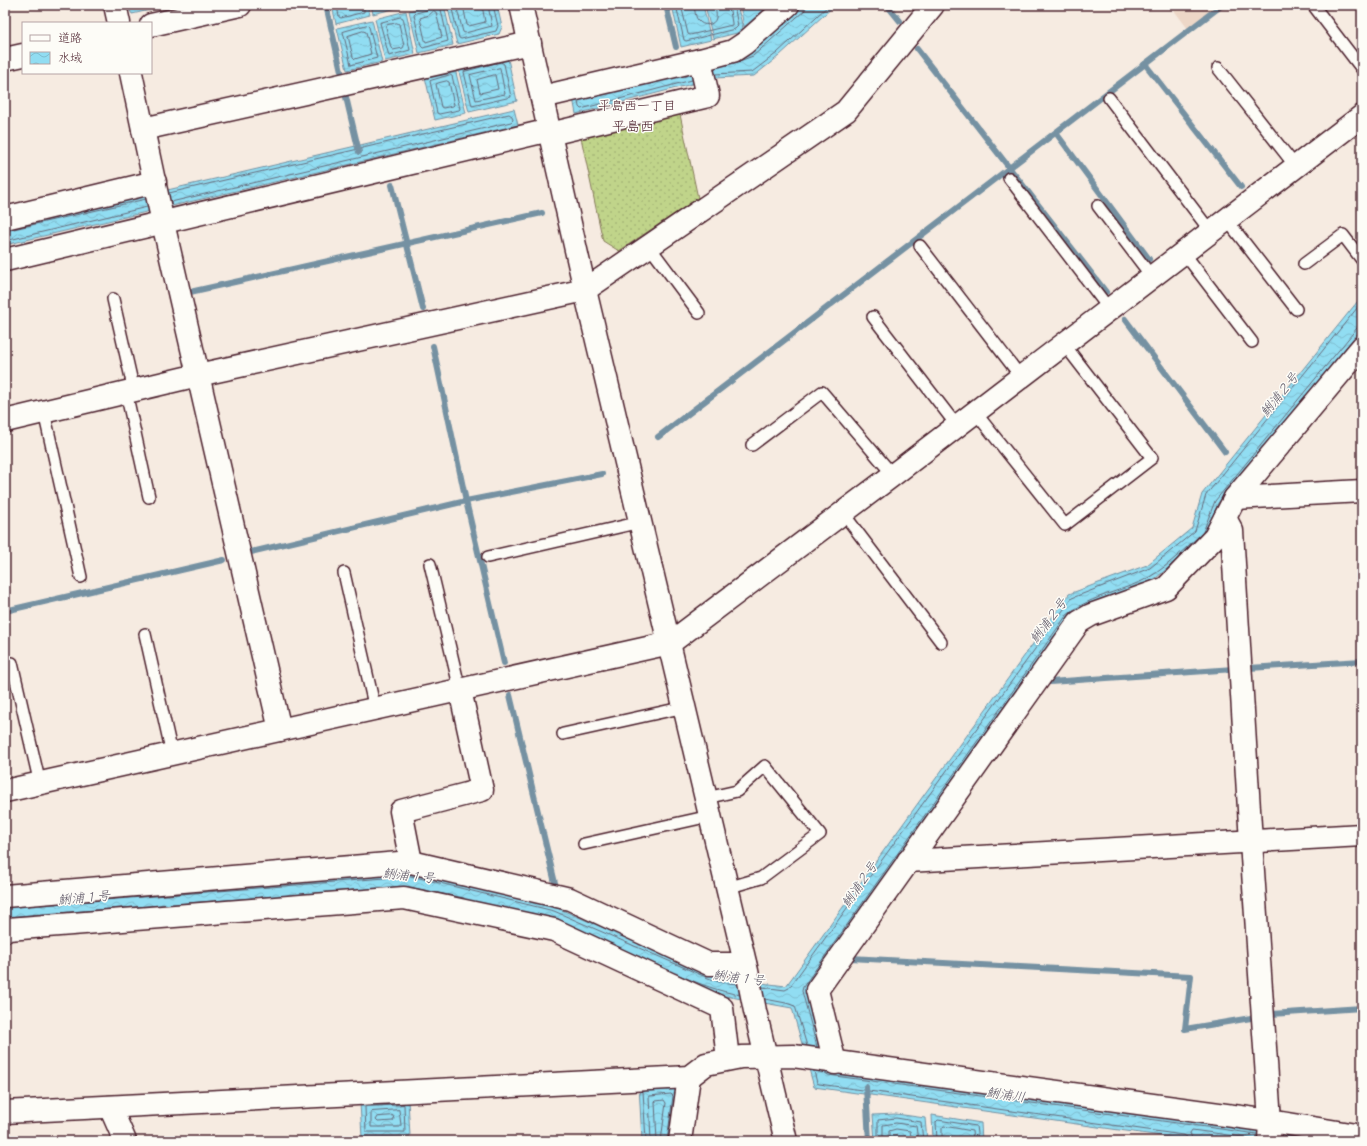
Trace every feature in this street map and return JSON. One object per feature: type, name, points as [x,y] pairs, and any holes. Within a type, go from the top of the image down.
[{"type":"street","points":[[115,5],[119,22]]},
{"type":"street","points":[[152,25],[240,5]]},
{"type":"street","points":[[521,5],[585,290],[670,643],[786,1141]]},
{"type":"street","points":[[542,97],[733,51],[745,43],[788,5]]},
{"type":"street","points":[[5,421],[198,375],[585,290],[846,111],[933,5]]},
{"type":"street","points":[[143,129],[530,43]]},
{"type":"street","points":[[5,59],[22,55]]},
{"type":"street","points":[[5,260],[162,216],[550,132],[708,96],[700,60]]},
{"type":"street","points":[[131,74],[155,186],[280,730]]},
{"type":"street","points":[[5,791],[670,643],[844,513],[1362,116]]},
{"type":"street","points":[[5,218],[155,186]]},
{"type":"street","points":[[830,1062],[817,990],[1079,622],[1091,615],[1166,588],[1215,537],[1235,498],[1362,347]]},
{"type":"street","points":[[1235,498],[1362,491]]},
{"type":"street","points":[[1225,518],[1232,531],[1270,1131]]},
{"type":"street","points":[[411,862],[400,811],[482,790],[460,690]]},
{"type":"street","points":[[908,861],[1362,835]]},
{"type":"street","points":[[5,896],[411,862],[570,899],[709,964],[746,968]]},
{"type":"street","points":[[5,931],[404,898],[554,930],[722,1008],[728,1060]]},
{"type":"street","points":[[5,1112],[689,1077],[706,1064],[741,1057],[793,1056],[1270,1131],[1362,1136]]},
{"type":"street","points":[[680,1141],[689,1077]]},
{"type":"street","points":[[110,1107],[125,1141]]},
{"type":"lane","points":[[1313,5],[1362,69]]},
{"type":"lane","points":[[1218,68],[1296,167]]},
{"type":"lane","points":[[1109,98],[1219,226],[1296,309]]},
{"type":"lane","points":[[1009,178],[1110,310]]},
{"type":"lane","points":[[1098,206],[1152,276]]},
{"type":"lane","points":[[1304,264],[1343,235],[1362,260]]},
{"type":"lane","points":[[649,246],[700,313]]},
{"type":"lane","points":[[920,246],[1020,377]]},
{"type":"lane","points":[[1184,253],[1252,342]]},
{"type":"lane","points":[[113,298],[149,497]]},
{"type":"lane","points":[[873,317],[957,426]]},
{"type":"lane","points":[[975,412],[1065,526],[1152,458],[1064,344]]},
{"type":"lane","points":[[752,445],[822,392],[893,475]]},
{"type":"lane","points":[[44,412],[81,577]]},
{"type":"lane","points":[[844,513],[941,642]]},
{"type":"lane","points":[[488,557],[640,522]]},
{"type":"lane","points":[[430,564],[460,690]]},
{"type":"lane","points":[[344,573],[375,709]]},
{"type":"lane","points":[[145,634],[172,754]]},
{"type":"lane","points":[[12,663],[40,784]]},
{"type":"lane","points":[[563,734],[685,707]]},
{"type":"lane","points":[[584,844],[708,807],[737,791],[765,766],[820,834],[761,878],[727,888]]},
{"type":"shaded area","points":[[1170,5],[1220,5],[1188,29]]},
{"type":"green space","points":[[679,110],[698,198],[619,251],[603,241],[580,133]]},
{"type":"water","points":[[128,5],[163,5],[163,7],[132,14]]},
{"type":"water","points":[[332,5],[368,5],[370,15],[336,24]]},
{"type":"water","points":[[371,5],[404,5],[405,6],[373,14]]},
{"type":"water","points":[[433,5],[444,5],[453,45],[419,53],[409,11]]},
{"type":"water","points":[[447,5],[497,5],[502,27],[499,34],[457,44]]},
{"type":"water","points":[[672,5],[703,5],[711,40],[681,47]]},
{"type":"water","points":[[705,5],[737,5],[743,28],[737,33],[713,39]]},
{"type":"water","points":[[740,5],[768,5],[768,6],[744,27]]},
{"type":"water","points":[[804,5],[835,5],[779,56],[754,76],[715,78],[576,114],[573,98],[738,58],[751,53]]},
{"type":"water","points":[[406,11],[415,54],[385,61],[375,19]]},
{"type":"water","points":[[372,20],[382,62],[347,70],[337,28]]},
{"type":"water","points":[[502,58],[508,59],[517,101],[469,112],[458,68]]},
{"type":"water","points":[[455,69],[466,113],[435,120],[425,77]]},
{"type":"water","points":[[514,109],[518,125],[5,245],[5,228]]},
{"type":"water","name":"鯏浦１号","points":[[1362,296],[1362,328],[1218,503],[1206,536],[1156,578],[1144,585],[1081,609],[806,990],[828,1071],[1335,1141],[1197,1141],[814,1087],[792,1008],[725,996],[704,990],[412,891],[5,921],[5,904],[411,872],[555,907],[720,978],[786,986],[1069,594],[1147,565],[1192,528],[1202,494]]},
{"type":"water","points":[[678,1085],[675,1141],[642,1141],[639,1086]]},
{"type":"water","points":[[408,1100],[410,1136],[362,1137],[360,1103]]},
{"type":"water","points":[[896,1114],[925,1118],[927,1141],[875,1141],[873,1115]]},
{"type":"water","points":[[932,1115],[981,1123],[982,1141],[933,1141]]},
{"type":"waterway","points":[[326,5],[341,71]]},
{"type":"waterway","points":[[666,5],[676,47]]},
{"type":"waterway","points":[[887,5],[900,21]]},
{"type":"waterway","points":[[658,437],[1222,5]]},
{"type":"waterway","points":[[917,49],[1106,292]]},
{"type":"waterway","points":[[1145,64],[1241,187]]},
{"type":"waterway","points":[[346,97],[359,152]]},
{"type":"waterway","points":[[1056,133],[1149,259]]},
{"type":"waterway","points":[[392,185],[423,309]]},
{"type":"waterway","points":[[190,292],[542,213]]},
{"type":"waterway","points":[[1125,319],[1225,452]]},
{"type":"waterway","points":[[433,346],[466,501],[504,663]]},
{"type":"waterway","points":[[247,553],[466,501],[602,474]]},
{"type":"waterway","points":[[5,611],[224,560]]},
{"type":"waterway","points":[[1249,668],[1362,661]]},
{"type":"waterway","points":[[1050,682],[1234,669]]},
{"type":"waterway","points":[[510,695],[555,883]]},
{"type":"waterway","points":[[850,958],[1191,976],[1185,1029],[1251,1018]]},
{"type":"waterway","points":[[1271,1014],[1362,1008]]},
{"type":"waterway","points":[[866,1087],[869,1141]]},
{"type":"district","name":"平島西一丁目","points":[[637,105]]},
{"type":"district","name":"平島西","points":[[633,125]]},
{"type":"water label","name":"鯏浦２号","points":[[1279,394]]},
{"type":"water label","name":"鯏浦２号","points":[[1048,620]]},
{"type":"water label","name":"鯏浦２号","points":[[859,884]]},
{"type":"water label","name":"鯏浦川","points":[[1006,1094]]}]
